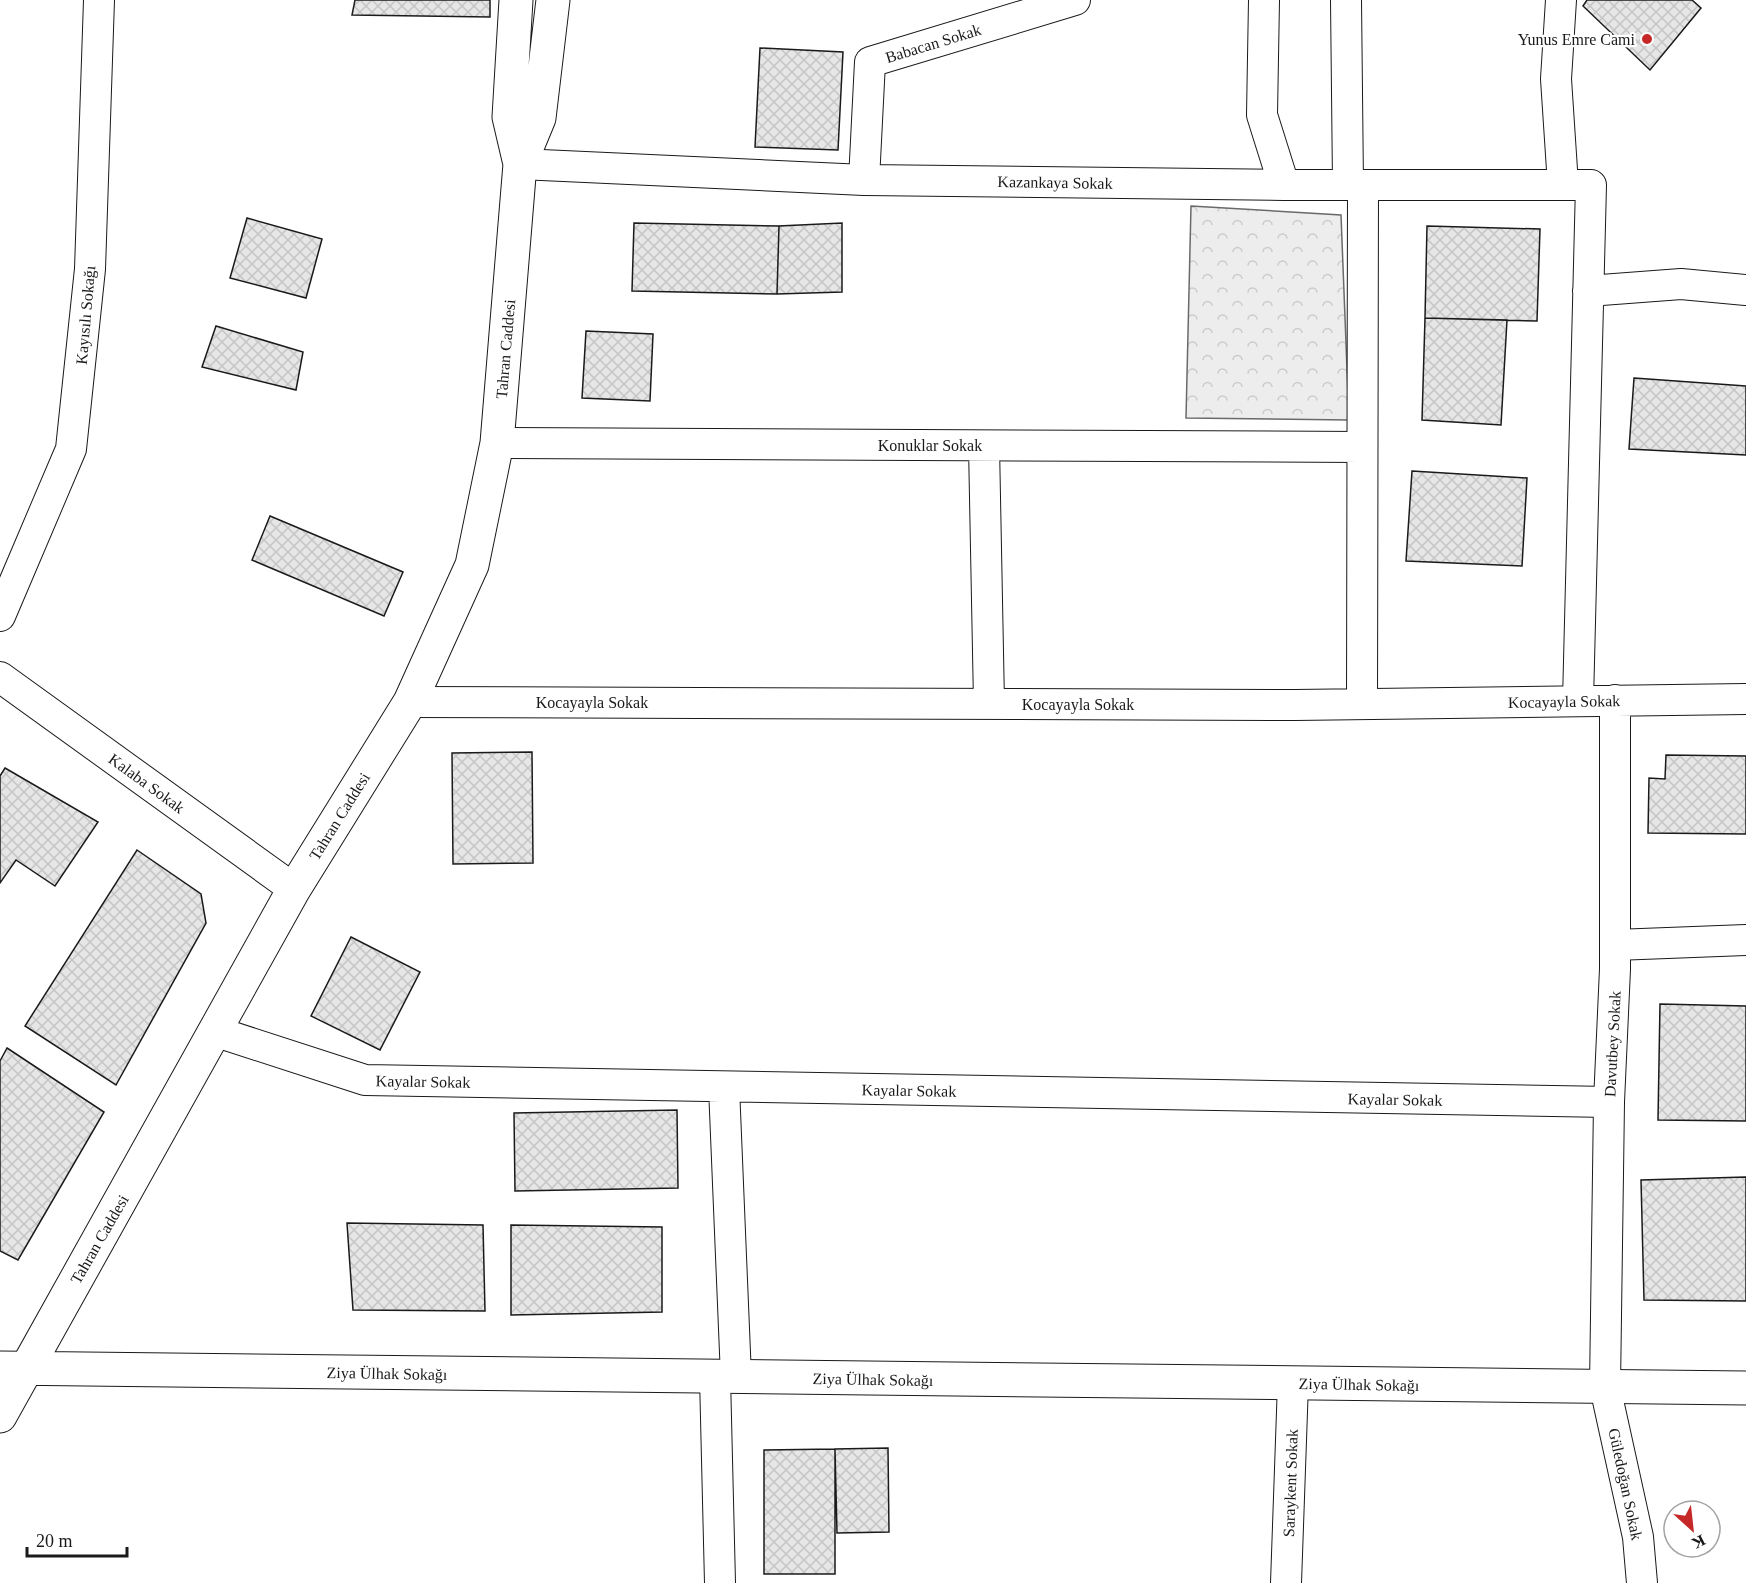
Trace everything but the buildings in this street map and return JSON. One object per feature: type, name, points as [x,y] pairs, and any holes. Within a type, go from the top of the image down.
[{"type":"street","name":"Kayısılı Sokağı","points":[[0,616],[71,449],[90,269],[99,0]]},
{"type":"street","name":"Tahran Caddesi","points":[[0,1416],[13,1368],[217,1032],[294,889],[410,702],[472,565],[497,443],[519,164],[509,117],[516,0]]},
{"type":"street","name":"Tahran Caddesi","points":[[519,164],[539,118],[553,0]]},
{"type":"street","name":"Babacan Sokak","points":[[864,180],[870,62],[1075,0]]},
{"type":"street","points":[[1264,0],[1262,115],[1284,185]]},
{"type":"street","points":[[1346,0],[1356,185],[1362,447],[1362,704]]},
{"type":"street","points":[[1561,0],[1557,79],[1577,185],[1588,291],[1578,701]]},
{"type":"street","name":"Kazankaya Sokak","points":[[519,164],[864,180],[1284,185],[1577,185]]},
{"type":"street","points":[[1588,291],[1681,284],[1746,290]]},
{"type":"street","name":"Konuklar Sokak","points":[[497,443],[1362,447]]},
{"type":"street","points":[[984,446],[988,703]]},
{"type":"street","name":"Kalaba Sokak","points":[[0,677],[294,889]]},
{"type":"street","name":"Kocayayla Sokak","points":[[410,702],[1362,704],[1746,699]]},
{"type":"street","name":"Davutbey Sokak","points":[[1605,1387],[1609,1102],[1615,945],[1615,700]]},
{"type":"street","points":[[1615,945],[1746,940]]},
{"type":"street","name":"Kayalar Sokak","points":[[217,1032],[365,1080],[1609,1102]]},
{"type":"street","points":[[720,1583],[725,1377],[724,1087]]},
{"type":"street","name":"Ziya Ülhak Sokağı","points":[[13,1368],[1746,1388]]},
{"type":"street","name":"Saraykent Sokak","points":[[1286,1583],[1293,1383]]},
{"type":"street","name":"Güledoğan Sokak","points":[[1605,1387],[1638,1537],[1642,1583]]},
{"type":"green space","points":[[1191,206],[1341,215],[1349,420],[1186,418]]},
{"type":"place","name":"Yunus Emre Cami","points":[[1647,39]]}]
